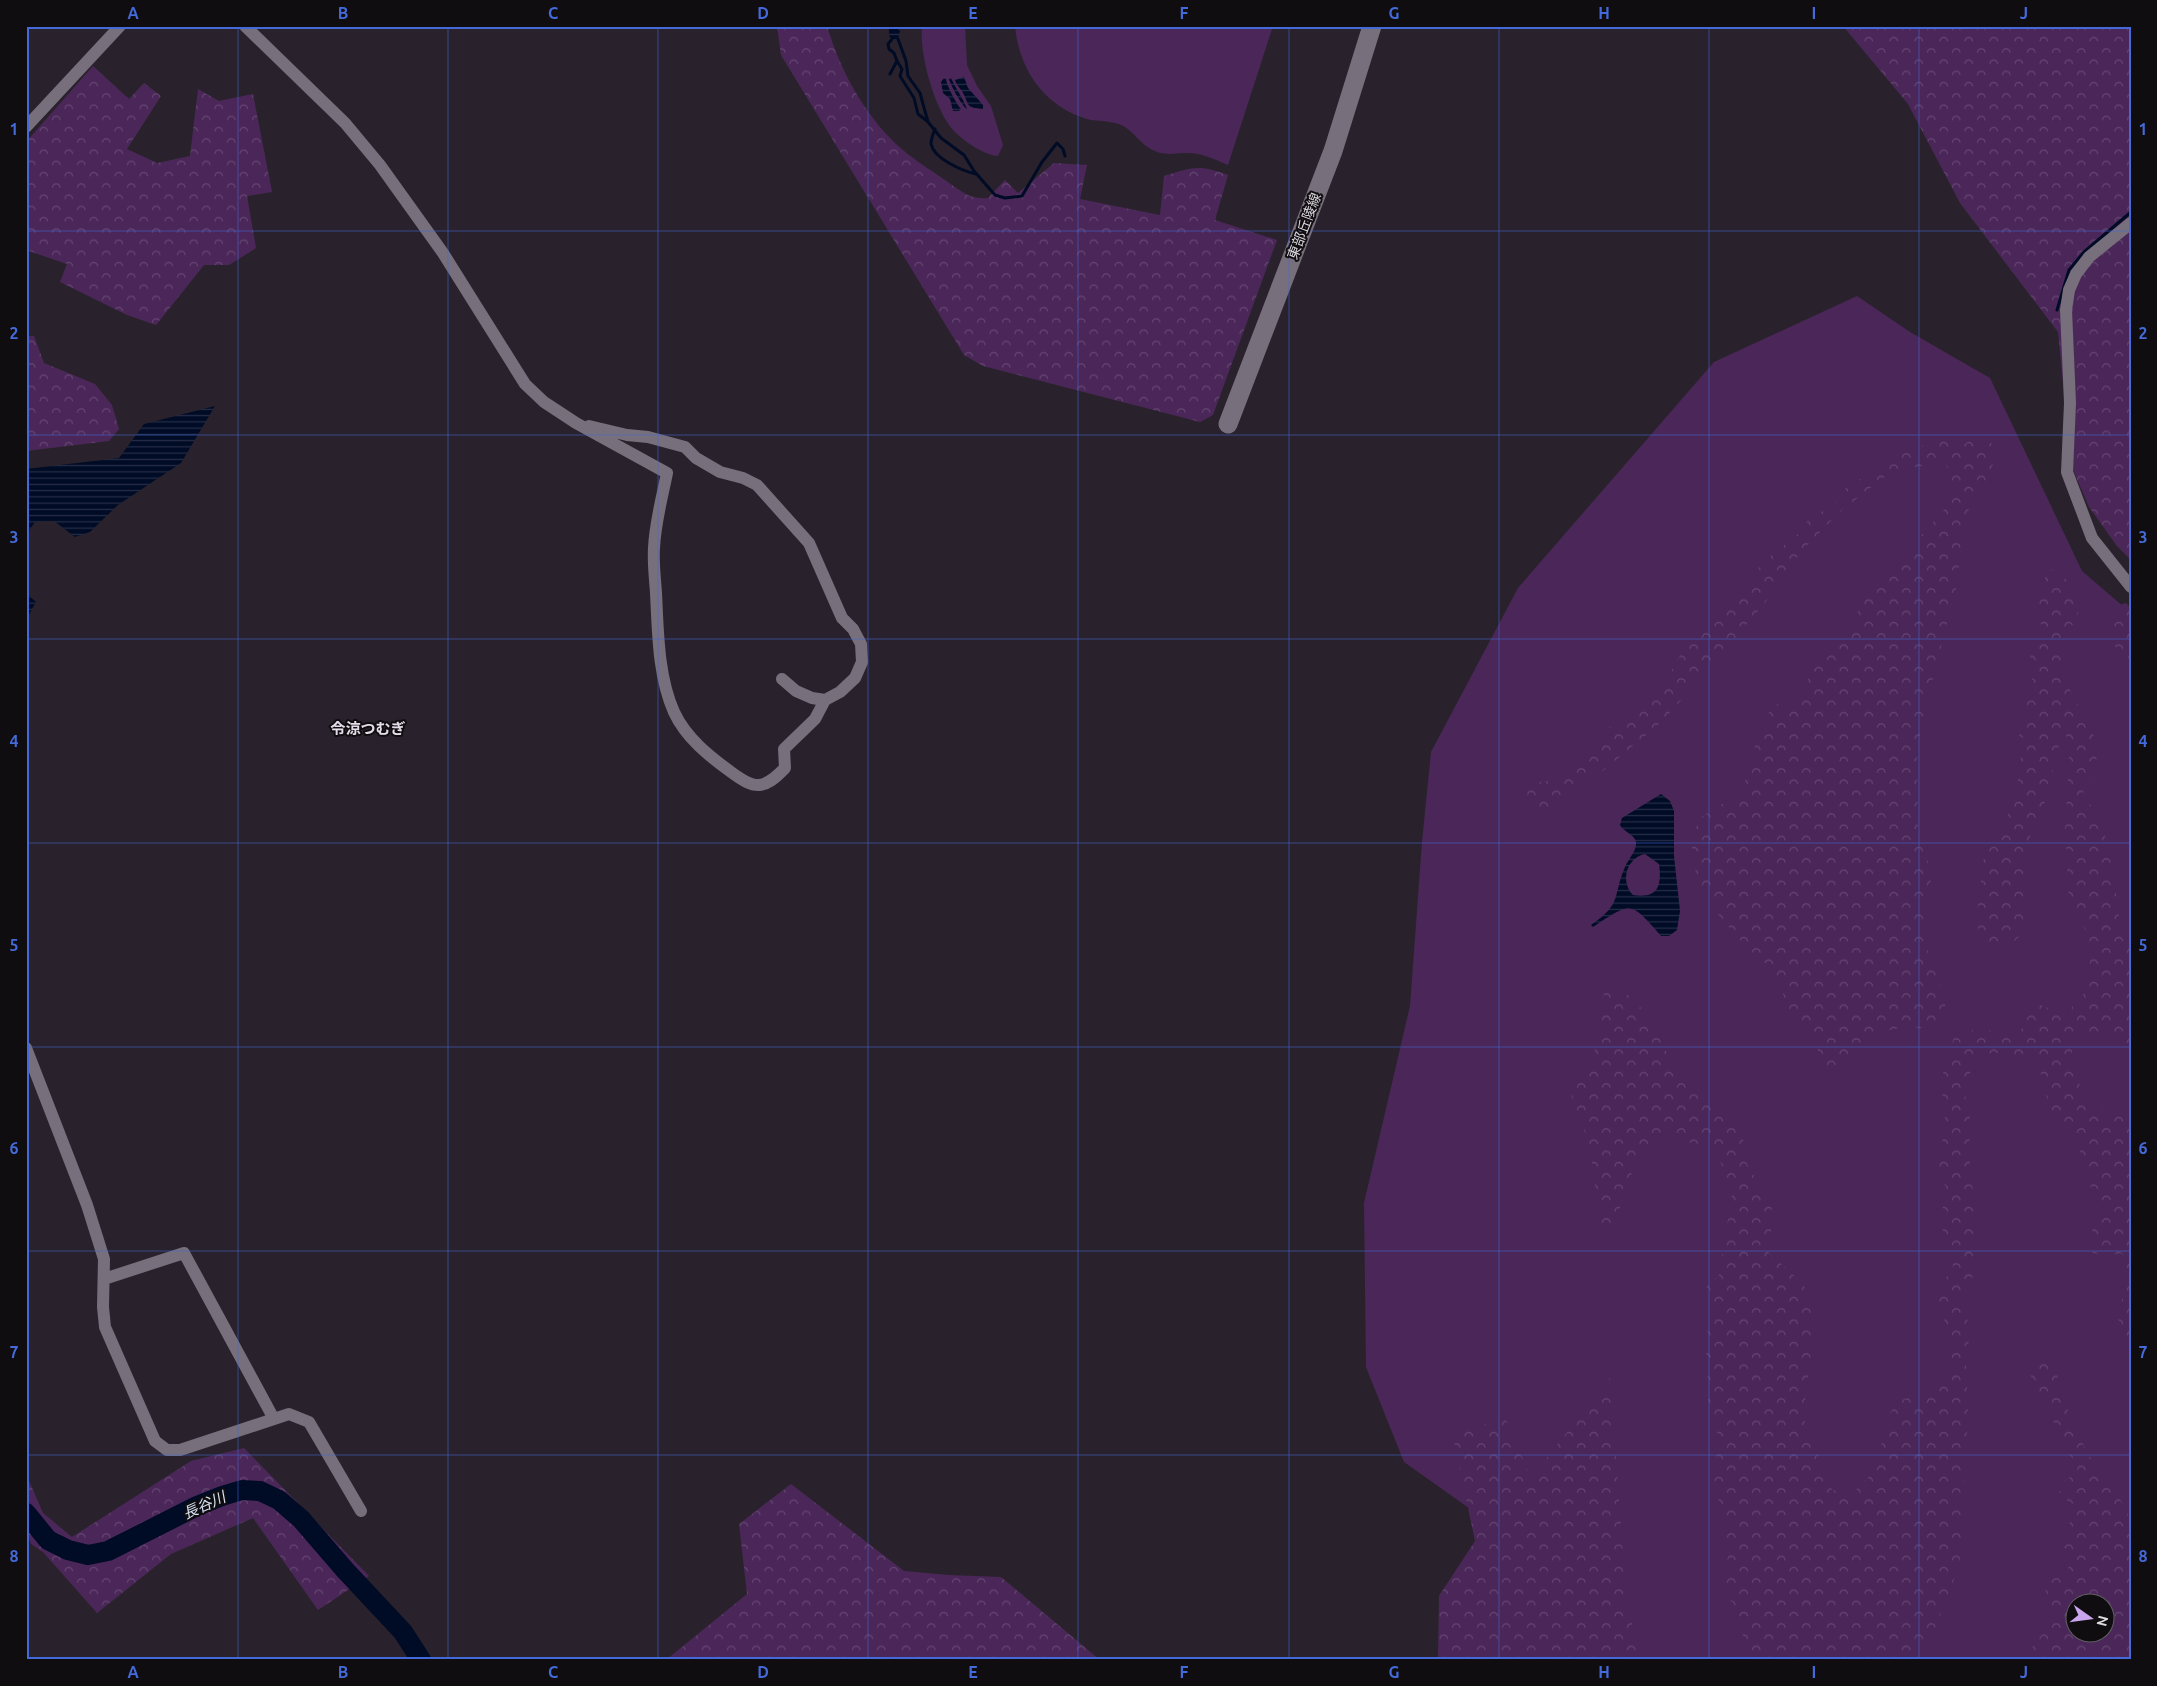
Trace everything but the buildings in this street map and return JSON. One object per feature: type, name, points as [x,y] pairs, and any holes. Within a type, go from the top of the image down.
[{"type":"street","points":[[26,126],[120,26]]},
{"type":"street","points":[[245,26],[345,123],[380,165],[443,253],[525,384],[544,402],[576,423],[667,473],[658,516],[654,548],[658,627],[664,680],[674,713],[693,741],[713,759],[746,783],[760,786],[774,779],[785,768],[784,749],[815,719],[825,700],[840,692],[855,678],[862,662],[861,644],[853,629],[842,618],[809,543],[758,485],[743,478],[720,472],[696,458],[685,447],[648,437],[627,435],[576,423]]},
{"type":"street","name":"東部丘陵線","points":[[1228,424],[1333,151],[1372,26]]},
{"type":"street","points":[[2131,223],[2089,257],[2076,274],[2069,290],[2066,310],[2070,403],[2067,472],[2092,538],[2131,587]]},
{"type":"street","points":[[782,679],[796,691],[812,698],[825,700]]},
{"type":"street","points":[[26,1048],[87,1205],[104,1259],[103,1307],[105,1327],[155,1441],[167,1450],[180,1450],[289,1414],[309,1422],[361,1512]]},
{"type":"street","points":[[104,1279],[184,1253],[274,1419]]},
{"type":"green space","points":[[777,26],[827,26],[838,57],[852,86],[879,126],[909,155],[970,196],[988,198],[1005,180],[1018,193],[1054,163],[1087,165],[1080,199],[1160,215],[1164,176],[1196,168],[1210,169],[1228,175],[1215,220],[1277,240],[1213,415],[1200,422],[983,366],[964,355],[781,55]]},
{"type":"green space","points":[[922,26],[965,26],[967,65],[977,86],[991,106],[1003,145],[998,156],[981,151],[969,144],[948,123],[941,111],[930,82],[923,52]]},
{"type":"green space","points":[[1015,26],[1273,26],[1228,165],[1207,156],[1184,153],[1167,154],[1155,151],[1121,125],[1087,119],[1059,106],[1047,96],[1028,72],[1022,57]]},
{"type":"green space","points":[[1843,26],[2131,26],[2131,560],[2117,546],[2089,507],[2071,465],[2058,332],[1960,203],[1908,104]]},
{"type":"green space","points":[[93,66],[129,99],[144,83],[161,96],[127,149],[157,163],[190,156],[198,89],[219,101],[253,94],[272,192],[247,196],[256,248],[229,265],[204,265],[156,325],[127,315],[60,282],[67,264],[26,250],[26,142]]},
{"type":"green space","points":[[1857,296],[1910,332],[1990,378],[2082,571],[2131,613],[2131,1660],[1619,1660],[1545,1562],[1404,1462],[1366,1367],[1364,1203],[1410,1006],[1422,842],[1431,752],[1518,588],[1714,362]]},
{"type":"green space","points":[[26,336],[34,336],[44,363],[95,384],[112,405],[119,429],[109,441],[26,451]]},
{"type":"green space","points":[[1941,436],[1949,441],[1953,448],[1958,449],[1972,439],[1986,438],[1994,446],[1995,457],[1987,485],[1971,500],[1961,541],[1958,581],[1923,717],[1917,755],[1918,827],[1932,876],[1926,901],[1924,940],[1944,997],[1946,1011],[1941,1025],[1936,1029],[1906,1027],[1880,1032],[1850,1064],[1827,1076],[1813,1037],[1791,1020],[1779,981],[1771,968],[1746,947],[1705,899],[1691,857],[1693,835],[1700,818],[1735,796],[1744,785],[1760,729],[1775,702],[1786,710],[1794,707],[1819,657],[1842,635],[1856,616],[1867,589],[1887,574],[1951,502],[1950,472],[1945,463],[1894,470],[1842,510],[1810,542],[1779,579],[1765,603],[1692,689],[1655,728],[1595,777],[1549,809],[1537,813],[1529,809],[1527,790],[1532,783],[1564,779],[1589,760],[1601,735],[1667,678],[1681,654],[1748,583],[1764,561],[1797,535],[1808,520],[1834,504],[1847,486],[1877,470],[1888,456],[1935,442]]},
{"type":"green space","points":[[2048,566],[2068,581],[2081,600],[2076,621],[2064,634],[2061,644],[2063,676],[2094,736],[2098,775],[2087,783],[2083,792],[2100,822],[2112,855],[2119,920],[2131,946],[2131,1051],[2104,1036],[2091,1036],[2074,1040],[2070,1064],[2090,1107],[2120,1114],[2131,1122],[2131,1344],[2118,1319],[2125,1286],[2125,1258],[2121,1253],[2107,1256],[2093,1253],[2089,1246],[2094,1223],[2103,1215],[2103,1208],[2089,1184],[2077,1140],[2060,1129],[2042,1086],[2040,1065],[2035,1059],[2011,1054],[1995,1053],[1980,1056],[1973,1060],[1965,1095],[1970,1115],[1969,1155],[1974,1202],[1976,1267],[1963,1302],[1970,1330],[1966,1366],[1969,1426],[1959,1463],[1965,1482],[1960,1564],[1936,1626],[1919,1660],[1742,1660],[1743,1624],[1733,1603],[1723,1593],[1729,1549],[1713,1473],[1720,1438],[1706,1411],[1709,1394],[1705,1338],[1712,1320],[1713,1307],[1705,1292],[1708,1283],[1719,1276],[1732,1194],[1721,1163],[1704,1147],[1666,1135],[1656,1139],[1639,1158],[1613,1227],[1607,1230],[1602,1225],[1601,1211],[1598,1207],[1589,1143],[1571,1095],[1592,1061],[1598,1036],[1600,1005],[1608,983],[1624,991],[1650,1017],[1678,1076],[1715,1101],[1737,1123],[1746,1148],[1747,1164],[1771,1205],[1773,1216],[1768,1252],[1801,1282],[1810,1295],[1814,1330],[1803,1417],[1832,1490],[1852,1494],[1868,1478],[1876,1463],[1891,1411],[1904,1399],[1940,1388],[1952,1359],[1947,1326],[1934,1297],[1953,1267],[1951,1246],[1940,1225],[1946,1187],[1934,1170],[1946,1128],[1941,1080],[1955,1034],[1979,1030],[2020,1035],[2028,1004],[2034,1002],[2055,1011],[2071,1008],[2082,997],[2092,976],[2084,924],[2069,903],[2065,829],[2070,745],[2063,729],[2045,802],[2035,821],[2026,851],[2023,933],[2005,947],[1995,950],[1984,949],[1976,922],[1985,848],[2012,808],[2017,787],[2023,738],[2019,736],[2025,705],[2034,688],[2029,660],[2041,626],[2039,601]]},
{"type":"green space","points":[[2126,603],[2131,608],[2131,660],[2112,644],[2110,626],[2113,607]]},
{"type":"green space","points":[[2043,1357],[2054,1364],[2072,1424],[2103,1480],[2118,1495],[2129,1517],[2131,1660],[2022,1660],[2047,1628],[2051,1609],[2043,1581],[2064,1576],[2073,1559],[2063,1546],[2075,1505],[2058,1495],[2065,1481],[2077,1472],[2078,1464],[2060,1445],[2052,1416],[2028,1371],[2029,1363],[2035,1358]]},
{"type":"green space","points":[[1610,1378],[1627,1607],[1643,1660],[1438,1660],[1439,1596],[1475,1541],[1453,1436],[1505,1417],[1531,1478]]},
{"type":"green space","points":[[244,1448],[369,1576],[318,1610],[253,1518],[171,1554],[97,1613],[43,1552],[31,1544],[26,1530],[26,1474],[43,1513],[72,1537],[191,1461]]},
{"type":"green space","points":[[791,1484],[904,1571],[1001,1577],[1100,1660],[666,1660],[747,1594],[739,1524]]},
{"type":"water","points":[[889,26],[895,26],[900,31],[898,39],[892,39],[889,36]]},
{"type":"water","points":[[964,77],[968,88],[983,105],[983,109],[971,107],[968,104],[955,80]]},
{"type":"water","points":[[944,78],[961,109],[959,111],[953,111],[950,99],[943,93],[941,82]]},
{"type":"water","points":[[951,78],[967,109],[954,91],[949,79]]},
{"type":"water","points":[[215,406],[181,463],[118,505],[90,532],[75,537],[54,521],[35,522],[26,535],[26,469],[119,458],[144,424]]},
{"type":"water","points":[[26,593],[36,602],[26,620]]},
{"type":"water","points":[[1661,794],[1670,801],[1674,811],[1674,856],[1680,911],[1677,930],[1669,936],[1661,936],[1643,916],[1630,909],[1623,909],[1593,927],[1591,925],[1608,911],[1612,905],[1625,867],[1635,849],[1635,840],[1620,825],[1622,818]],"holes":[[[1645,854],[1659,864],[1659,885],[1653,893],[1641,896],[1633,895],[1629,890],[1626,877],[1629,865],[1633,860]]]},
{"type":"waterway","points":[[890,74],[897,61],[894,53],[889,49],[888,44],[892,39]]},
{"type":"waterway","points":[[898,39],[906,61],[908,76],[920,93],[928,122],[941,138],[964,155],[974,171],[995,195],[1005,198],[1022,196],[1042,162],[1057,143],[1063,149],[1065,156]]},
{"type":"waterway","points":[[897,61],[902,69],[900,76],[914,98],[918,114],[927,121]]},
{"type":"waterway","points":[[935,129],[931,144],[937,155],[957,167],[976,174]]},
{"type":"waterway","points":[[2057,310],[2069,270],[2084,252],[2131,212]]},
{"type":"waterway","name":"長谷川","points":[[26,1513],[48,1540],[68,1550],[88,1555],[108,1551],[197,1506],[222,1496],[242,1490],[260,1491],[279,1500],[301,1519],[345,1570],[403,1632],[421,1660]]},
{"type":"district","name":"令涼つむぎ","points":[[368,728]]}]
